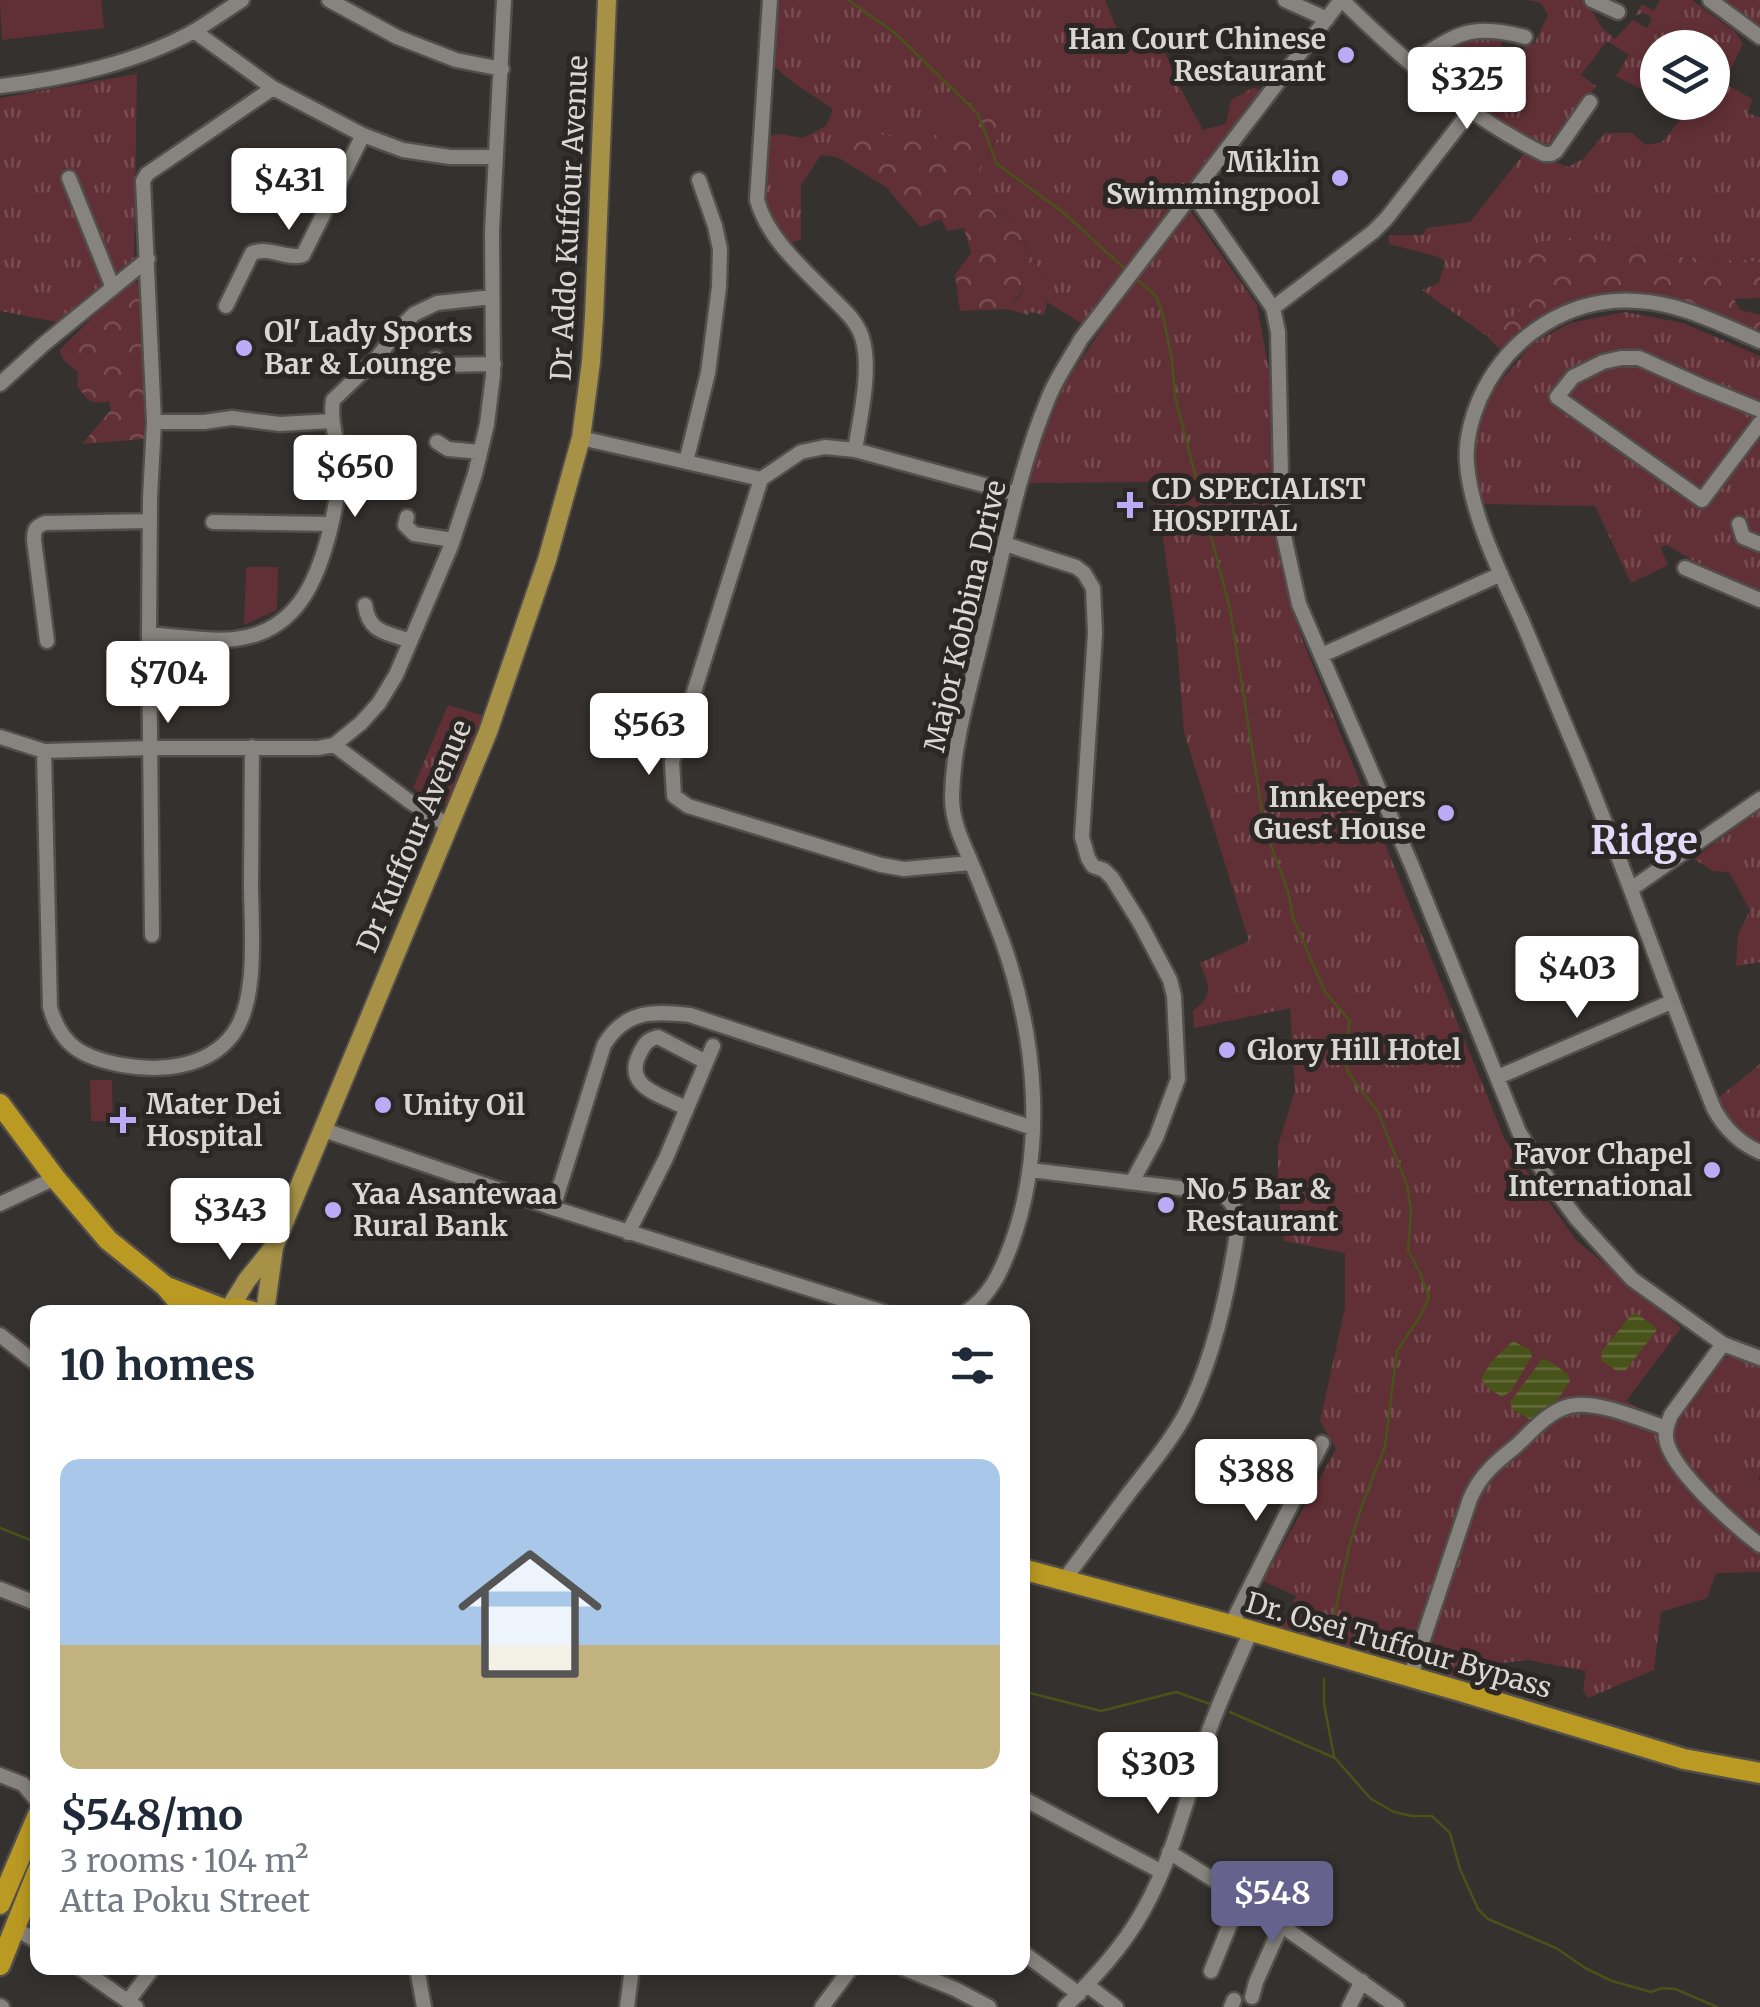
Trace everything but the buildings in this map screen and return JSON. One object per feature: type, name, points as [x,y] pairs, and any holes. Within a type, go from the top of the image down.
[{"type":"highway","points":[[0,1104],[54,1178],[108,1240],[177,1302]]},
{"type":"highway","name":"Dr. Osei Tuffour Bypass","points":[[1030,1571],[1460,1690],[1684,1759],[1760,1773]]},
{"type":"highway","points":[[0,1904],[30,1835]]},
{"type":"highway","points":[[0,1965],[30,1891]]},
{"type":"main road","name":"Dr Addo Kuffour Avenue","points":[[581,438],[594,317],[607,0]]},
{"type":"main road","name":"Dr Kuffour Avenue","points":[[274,1248],[488,732],[542,578],[581,438]]},
{"type":"main road","points":[[230,1305],[274,1248]]},
{"type":"main road","points":[[266,1305],[274,1248]]},
{"type":"street","points":[[329,0],[396,37],[456,60],[502,69]]},
{"type":"street","points":[[0,737],[44,751],[318,748],[334,745],[379,703],[396,674],[453,540],[480,452],[492,394],[495,157],[504,0]]},
{"type":"street","points":[[770,0],[757,200],[766,224],[860,331],[865,353],[864,379],[855,450]]},
{"type":"street","points":[[1285,0],[1326,19]]},
{"type":"street","points":[[1342,0],[1410,63],[1530,146],[1551,154],[1556,151],[1590,102]]},
{"type":"street","name":"Major Kobbina Drive","points":[[976,1305],[998,1276],[1027,1193],[1033,1128],[1030,1054],[1003,943],[957,830],[952,799],[960,728],[1016,494],[1048,398],[1093,324],[1342,0]]},
{"type":"street","points":[[1592,0],[1618,12]]},
{"type":"street","points":[[1710,0],[1760,38]]},
{"type":"street","points":[[0,86],[105,66],[151,51],[194,31],[235,2]]},
{"type":"street","points":[[1410,63],[1451,38],[1472,31],[1497,30],[1526,38]]},
{"type":"street","points":[[194,31],[273,88],[363,135],[402,150],[450,157],[495,157]]},
{"type":"street","points":[[152,935],[149,634],[154,422],[143,188],[147,174],[273,88]]},
{"type":"street","points":[[1273,308],[1386,220],[1472,109]]},
{"type":"street","points":[[226,306],[252,253],[260,250],[297,257],[303,254],[363,135]]},
{"type":"street","points":[[69,178],[113,288]]},
{"type":"street","points":[[686,462],[708,373],[719,287],[720,249],[699,180]]},
{"type":"street","points":[[1194,195],[1273,308],[1278,332],[1282,528],[1299,604],[1518,1132],[1577,1220],[1632,1279],[1723,1344],[1760,1358]]},
{"type":"street","points":[[0,384],[148,259]]},
{"type":"street","points":[[149,634],[237,639],[277,623],[298,606],[318,572],[338,491],[340,467],[332,421],[334,400],[414,314],[438,303],[492,298]]},
{"type":"street","points":[[1760,341],[1661,304],[1604,301],[1585,306],[1544,323],[1513,349],[1484,390],[1466,444],[1470,484],[1500,574],[1631,889],[1714,1110],[1724,1127],[1760,1152]]},
{"type":"street","points":[[436,358],[442,365],[494,364]]},
{"type":"street","points":[[1760,410],[1639,358],[1602,362],[1572,378],[1557,397],[1702,500],[1760,423]]},
{"type":"street","points":[[154,422],[232,418],[280,424],[332,421]]},
{"type":"street","points":[[581,438],[761,479]]},
{"type":"street","points":[[437,442],[448,449],[480,452]]},
{"type":"street","points":[[972,863],[915,868],[880,865],[688,806],[674,796],[672,762],[761,479],[801,452],[825,447],[855,450],[1016,494]]},
{"type":"street","points":[[407,517],[405,525],[414,534],[453,540]]},
{"type":"street","points":[[46,641],[34,540],[37,526],[150,521]]},
{"type":"street","points":[[213,522],[332,524]]},
{"type":"street","points":[[1739,524],[1743,538],[1760,544]]},
{"type":"street","points":[[1005,544],[1076,567],[1093,588],[1095,634],[1082,838],[1088,858],[1112,878],[1170,980],[1179,1057],[1174,1092],[1156,1138],[1132,1182]]},
{"type":"street","points":[[1685,568],[1760,600]]},
{"type":"street","points":[[1322,655],[1500,574]]},
{"type":"street","points":[[366,605],[368,620],[376,628],[410,641]]},
{"type":"street","points":[[334,745],[449,826]]},
{"type":"street","points":[[44,751],[53,1018],[78,1052],[92,1059],[147,1068],[191,1064],[210,1054],[233,1036],[243,1016],[250,975],[252,747]]},
{"type":"street","points":[[1631,889],[1760,799]]},
{"type":"street","points":[[1498,1077],[1671,1002]]},
{"type":"street","points":[[553,1208],[604,1045],[628,1018],[639,1015],[690,1015],[1033,1128]]},
{"type":"street","points":[[686,1108],[642,1085],[634,1064],[649,1039],[658,1037],[706,1062]]},
{"type":"street","points":[[628,1232],[666,1158],[713,1046]]},
{"type":"street","points":[[324,1130],[423,1166],[861,1305]]},
{"type":"street","points":[[1030,1170],[1220,1193],[1232,1203],[1238,1232],[1209,1356],[1186,1410],[1174,1432],[1064,1580]]},
{"type":"street","points":[[0,1204],[54,1178]]},
{"type":"street","points":[[0,1335],[30,1359]]},
{"type":"street","points":[[1723,1344],[1672,1415],[1666,1440],[1674,1459],[1726,1517],[1760,1545]]},
{"type":"street","points":[[1410,1678],[1470,1499],[1483,1474],[1563,1408],[1593,1406],[1666,1428]]},
{"type":"street","points":[[1065,2007],[1125,1940],[1162,1872],[1241,1628],[1322,1443]]},
{"type":"street","points":[[0,1589],[30,1601]]},
{"type":"street","points":[[0,1775],[30,1783]]},
{"type":"street","points":[[1030,1802],[1162,1872]]},
{"type":"street","points":[[1170,1852],[1397,2007]]},
{"type":"street","points":[[1211,1971],[1240,1897]]},
{"type":"street","points":[[1252,1996],[1281,1926]]},
{"type":"street","points":[[16,1929],[30,1937]]},
{"type":"street","points":[[1030,1957],[1116,2007]]},
{"type":"street","points":[[90,1975],[132,2004],[149,1975]]},
{"type":"street","points":[[417,1975],[424,2007]]},
{"type":"street","points":[[627,2007],[631,1975]]},
{"type":"street","points":[[822,2007],[846,1975]]},
{"type":"street","points":[[921,1975],[989,2007]]},
{"type":"street","points":[[1349,2007],[1362,1981]]},
{"type":"green space","points":[[0,0],[101,0],[104,28],[2,40]]},
{"type":"green space","points":[[778,0],[1105,0],[1121,39],[1143,32],[1166,55],[1203,130],[1226,124],[1231,100],[1253,88],[1262,90],[1084,325],[1047,302],[1044,315],[1028,315],[1008,309],[1026,286],[1044,277],[1022,240],[1028,226],[1002,211],[1014,223],[1006,226],[985,203],[974,182],[1001,132],[967,103],[930,145],[847,140],[837,157],[821,155],[801,185],[801,239],[791,243],[777,227],[764,180],[764,156],[770,136],[803,138],[826,126],[833,109],[771,64],[773,17]]},
{"type":"green space","points":[[1527,0],[1586,0],[1602,28],[1615,39],[1633,20],[1647,28],[1652,20],[1649,15],[1635,16],[1642,4],[1654,11],[1660,0],[1692,0],[1735,32],[1743,44],[1730,71],[1730,30],[1640,30],[1640,88],[1616,76],[1629,55],[1607,41],[1581,75],[1596,86],[1550,152],[1482,112],[1421,62],[1449,46],[1481,37],[1501,41],[1506,60],[1525,57],[1524,46],[1534,44],[1548,15],[1541,3]]},
{"type":"green space","points":[[1716,0],[1760,0],[1760,34]]},
{"type":"green space","points":[[137,74],[134,258],[56,322],[0,311],[0,98]]},
{"type":"green space","points":[[1730,86],[1752,99],[1748,113],[1760,118],[1760,262],[1676,257],[1621,243],[1519,266],[1527,305],[1488,337],[1422,290],[1439,283],[1445,261],[1389,244],[1389,235],[1423,235],[1427,228],[1470,222],[1526,151],[1568,167],[1583,159],[1605,133],[1632,133],[1646,145],[1662,142],[1680,120],[1730,120]]},
{"type":"green space","points":[[967,103],[987,104],[1001,131],[974,182],[985,203],[1006,226],[1013,222],[998,205],[1003,198],[1019,198],[1028,226],[1022,241],[1044,278],[1026,286],[1008,309],[960,311],[955,275],[971,253],[964,228],[947,231],[941,219],[920,227],[886,187],[837,157],[847,140],[875,133],[930,145]]},
{"type":"green space","points":[[1189,209],[1257,305],[1270,376],[1272,530],[1302,639],[1505,1140],[1576,1240],[1681,1328],[1626,1401],[1661,1420],[1660,1440],[1668,1461],[1718,1519],[1760,1548],[1760,1572],[1716,1573],[1707,1598],[1661,1612],[1654,1670],[1588,1698],[1583,1690],[1586,1671],[1528,1660],[1502,1663],[1493,1693],[1280,1630],[1296,1596],[1263,1581],[1336,1449],[1320,1421],[1345,1308],[1345,1253],[1284,1241],[1278,1146],[1295,1090],[1290,1008],[1194,1028],[1193,1011],[1205,1000],[1208,989],[1200,963],[1249,941],[1184,732],[1176,631],[1155,482],[1029,483],[1041,439],[1067,380]]},
{"type":"green space","points":[[1578,237],[1676,257],[1760,262],[1760,298],[1734,299],[1740,310],[1760,315],[1760,339],[1675,304],[1634,294],[1589,299],[1538,319],[1503,353],[1488,337],[1527,305],[1519,266],[1539,242]]},
{"type":"green space","points":[[132,281],[142,285],[144,294],[144,439],[82,444],[111,410],[109,401],[88,399],[77,386],[78,372],[64,360],[60,350]]},
{"type":"green space","points":[[1625,312],[1683,323],[1760,356],[1760,594],[1717,575],[1667,545],[1660,547],[1668,565],[1631,583],[1595,506],[1480,504],[1471,440],[1487,397],[1533,343],[1570,323]]},
{"type":"green space","points":[[246,567],[278,567],[277,610],[244,625]]},
{"type":"green space","points":[[448,705],[484,716],[449,803],[433,805],[413,788]]},
{"type":"green space","points":[[1760,809],[1760,962],[1736,966],[1738,935],[1750,910],[1729,872],[1713,871],[1694,859]]},
{"type":"green space","points":[[1760,1064],[1760,1144],[1736,1132],[1717,1099]]},
{"type":"green space","points":[[90,1080],[112,1080],[113,1121],[91,1121]]},
{"type":"green space","points":[[1731,1356],[1760,1367],[1760,1538],[1681,1465],[1670,1433],[1704,1377]]},
{"type":"shaded area","points":[[1636,1313],[1656,1331],[1626,1370],[1617,1371],[1602,1361],[1601,1352]]},
{"type":"shaded area","points":[[1513,1341],[1530,1350],[1532,1356],[1511,1391],[1502,1397],[1481,1379],[1491,1362]]},
{"type":"shaded area","points":[[1542,1359],[1568,1374],[1570,1381],[1547,1416],[1538,1421],[1512,1409],[1510,1402]]},
{"type":"waterway","points":[[848,0],[895,33],[978,114],[997,164],[1064,213],[1125,269]]},
{"type":"waterway","points":[[1139,281],[1155,295],[1162,311],[1175,397],[1230,609],[1265,830],[1288,891],[1293,918],[1325,992],[1350,1021],[1344,1053],[1348,1073],[1378,1112],[1407,1185],[1411,1212],[1408,1250],[1429,1297],[1397,1351],[1385,1447],[1350,1543],[1331,1630]]},
{"type":"waterway","points":[[0,1528],[30,1540]]},
{"type":"waterway","points":[[1324,1679],[1324,1704],[1334,1756]]},
{"type":"waterway","points":[[1030,1693],[1101,1711],[1176,1692],[1213,1705]]},
{"type":"waterway","points":[[1230,1712],[1335,1758],[1371,1799],[1394,1812],[1432,1816],[1450,1833],[1460,1869],[1478,1909],[1488,1919],[1556,1948],[1612,1981],[1651,1992],[1675,1989],[1717,2007]]},
{"type":"place","name":"Han Court Chinese Restaurant","points":[[1346,55]]},
{"type":"place","name":"Miklin Swimmingpool","points":[[1340,178]]},
{"type":"place","name":"Ol' Lady Sports Bar & Lounge","points":[[244,348]]},
{"type":"place","name":"CD SPECIALIST HOSPITAL","points":[[1130,505]]},
{"type":"place","name":"Innkeepers Guest House","points":[[1446,813]]},
{"type":"place","name":"Glory Hill Hotel","points":[[1227,1050]]},
{"type":"place","name":"Unity Oil","points":[[383,1105]]},
{"type":"place","name":"Mater Dei Hospital","points":[[123,1120]]},
{"type":"place","name":"Favor Chapel International","points":[[1712,1170]]},
{"type":"place","name":"No 5 Bar & Restaurant","points":[[1166,1205]]},
{"type":"place","name":"Yaa Asantewaa Rural Bank","points":[[333,1210]]},
{"type":"district","name":"Ridge","points":[[1644,841]]}]
